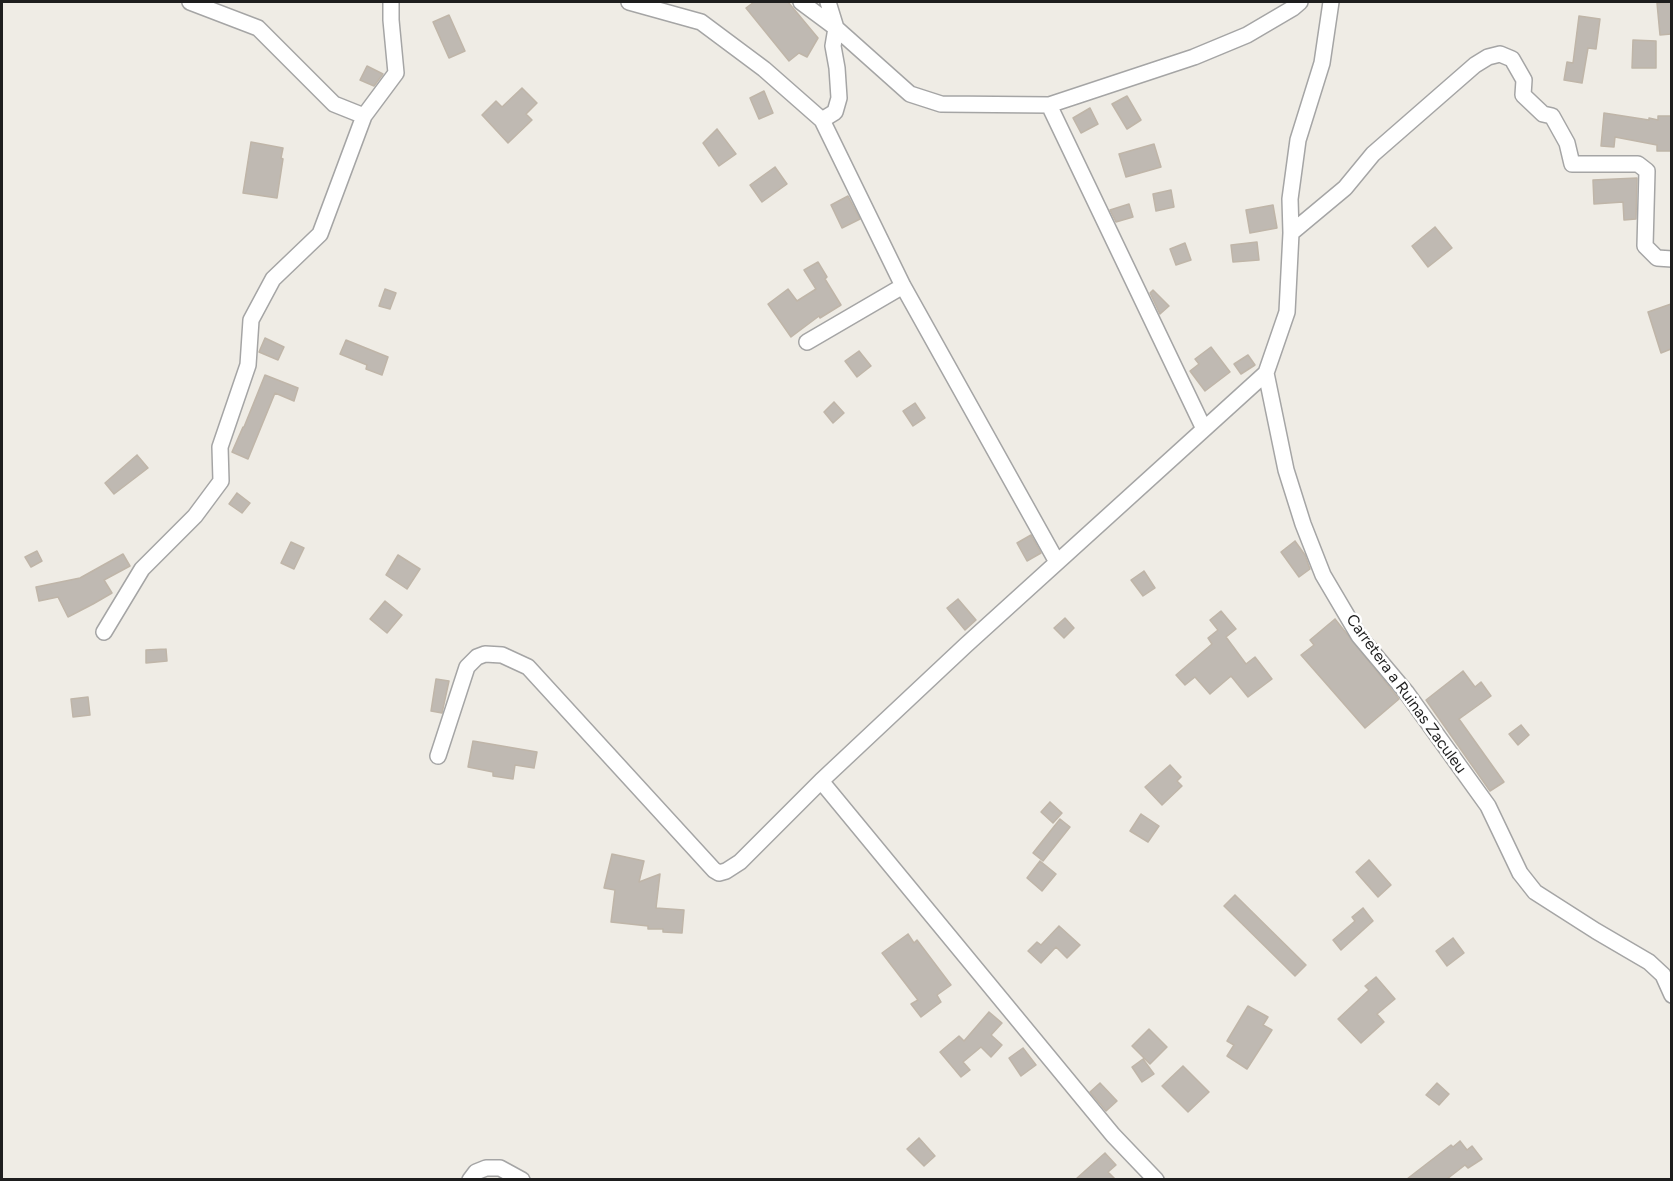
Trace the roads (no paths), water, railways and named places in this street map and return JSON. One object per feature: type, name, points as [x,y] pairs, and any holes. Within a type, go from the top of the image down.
[{"type":"street","points":[[190,2],[258,28],[334,104],[364,116]]},
{"type":"street","points":[[104,632],[142,569],[195,516],[221,481],[220,447],[248,365],[251,320],[273,279],[320,234],[364,116],[396,73],[391,2]]},
{"type":"street","points":[[629,2],[701,22],[764,69],[822,120],[903,286],[1057,562]]},
{"type":"street","points":[[801,2],[836,28],[910,94],[941,104],[1049,105],[1194,57],[1246,34],[1300,2]]},
{"type":"street","points":[[822,120],[835,112],[839,98],[837,68],[832,46],[836,28],[828,2]]},
{"type":"street","points":[[438,756],[467,667],[477,657],[485,654],[502,655],[528,667],[714,870],[719,873],[740,862],[820,781],[1266,373],[1287,312],[1291,233],[1290,199],[1298,140],[1322,63],[1331,2]]},
{"type":"street","points":[[1291,233],[1344,188],[1373,154],[1475,65],[1488,57],[1500,54],[1512,59],[1524,80],[1523,95],[1543,114],[1552,116],[1567,143],[1572,164],[1638,164],[1647,171],[1645,246],[1657,258],[1671,259]]},
{"type":"street","points":[[1049,105],[1204,429]]},
{"type":"street","points":[[807,342],[903,286]]},
{"type":"street","name":"Carretera a Ruinas Zaculeu","points":[[1266,373],[1286,471],[1303,524],[1323,575],[1359,636],[1406,692],[1488,806],[1520,873],[1535,892],[1649,962],[1663,975],[1671,995]]},
{"type":"street","points":[[820,781],[1113,1135],[1153,1178]]},
{"type":"street","points":[[470,1179],[476,1172],[486,1168],[500,1168],[522,1179]]}]
